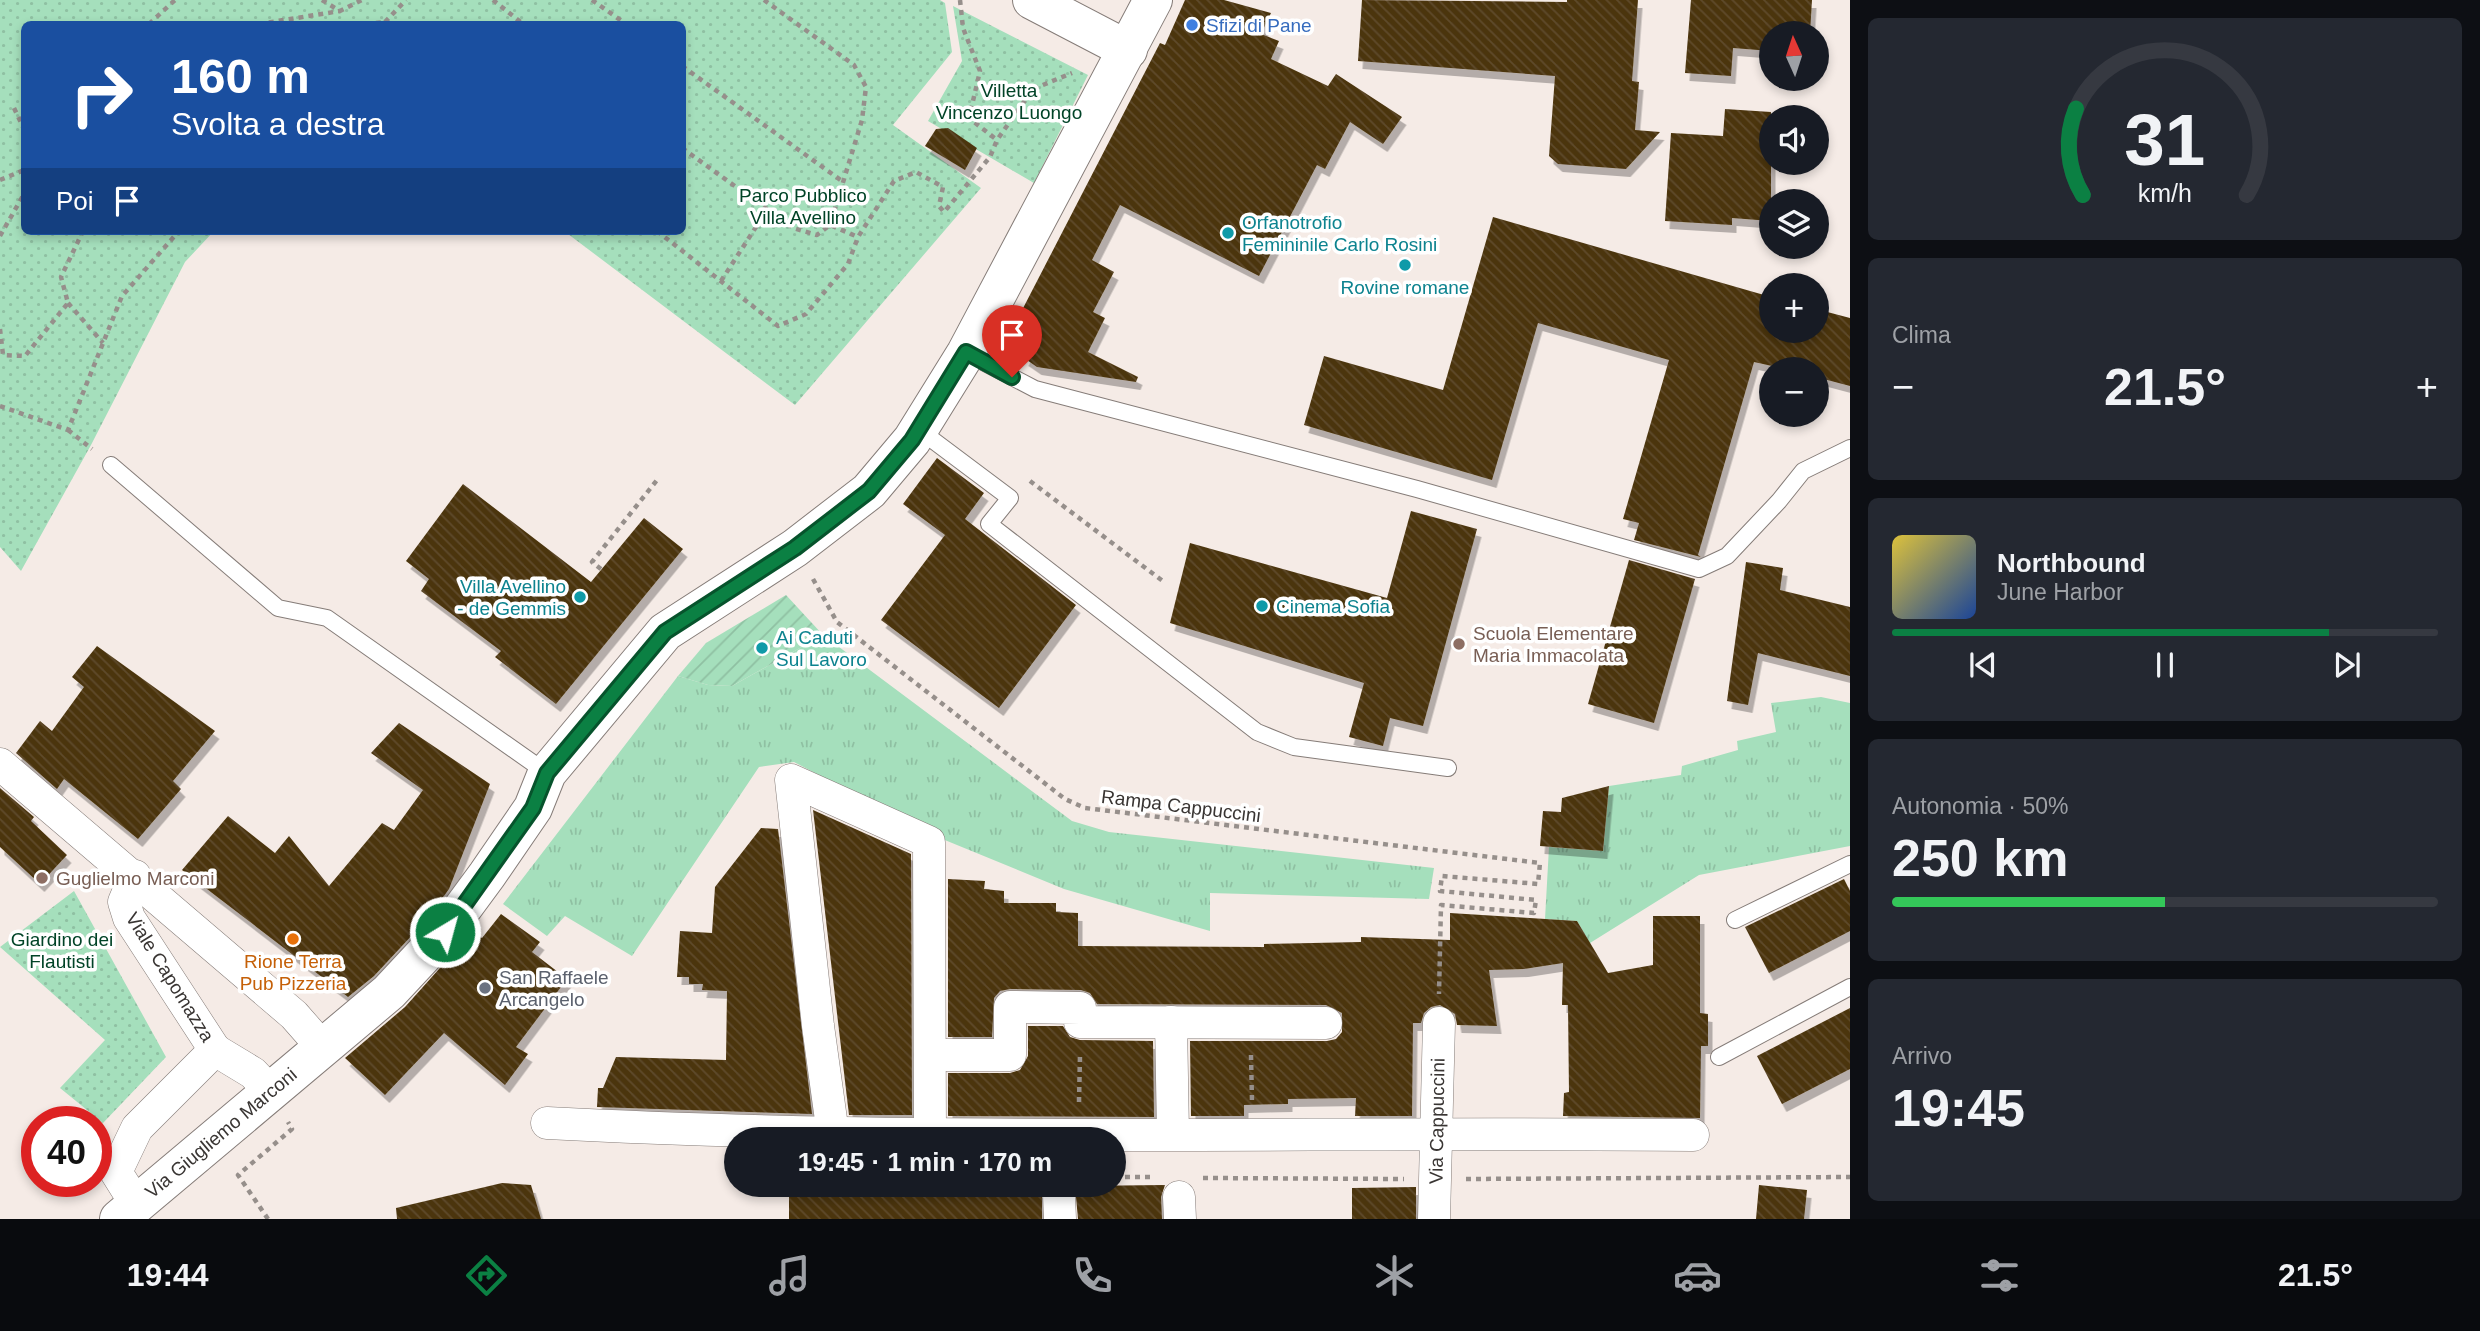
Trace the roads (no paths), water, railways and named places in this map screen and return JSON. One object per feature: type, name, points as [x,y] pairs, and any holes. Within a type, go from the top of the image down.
[{"type":"street","points":[[1032,0],[1128,50]]},
{"type":"street","name":"Via Giugliemo Marconi","points":[[128,1212],[389,992],[445,932],[533,808],[547,773],[665,632],[795,548],[869,491],[918,429],[966,352],[1153,0]]},
{"type":"street","name":"Viale Capomazza","points":[[0,764],[135,876],[294,1015],[323,1048]]},
{"type":"street","points":[[833,1127],[818,1026],[791,780],[929,842],[930,1127]]},
{"type":"street","name":"Viale Capomazza","points":[[128,1212],[116,1172],[136,1128],[215,1050],[130,918],[124,902],[135,876]]},
{"type":"street","points":[[930,1055],[1010,1055],[1010,1007],[1080,1008],[1080,1022],[1326,1023]]},
{"type":"street","points":[[1171,1022],[1173,1134]]},
{"type":"street","name":"Via Cappuccini","points":[[1434,1219],[1439,1023]]},
{"type":"street","points":[[215,1050],[253,1073],[270,1091]]},
{"type":"street","points":[[547,1123],[724,1130]]},
{"type":"street","points":[[1126,1134],[1693,1135]]},
{"type":"lane","points":[[966,352],[1035,389],[1418,489],[1699,569],[1727,556],[1779,501],[1803,471],[1850,448]]},
{"type":"lane","points":[[918,429],[1010,498],[989,524],[1257,732],[1294,747],[1448,768]]},
{"type":"lane","points":[[111,465],[278,608],[327,618],[547,773]]},
{"type":"lane","points":[[1735,920],[1850,864]]},
{"type":"lane","points":[[1719,1057],[1850,987]]},
{"type":"place","name":"Sfizi di Pane","points":[[1192,25]]},
{"type":"place","name":"Orfanotrofio Femininile Carlo Rosini","points":[[1228,233]]},
{"type":"place","name":"Rovine romane","points":[[1405,265]]},
{"type":"place","name":"Villa Avellino - de Gemmis","points":[[580,597]]},
{"type":"place","name":"Cinema Sofia","points":[[1262,606]]},
{"type":"place","name":"Scuola Elementare Maria Immacolata","points":[[1459,644]]},
{"type":"place","name":"Ai Caduti Sul Lavoro","points":[[762,648]]},
{"type":"place","name":"Guglielmo Marconi","points":[[42,878]]},
{"type":"place","name":"Rione Terra Pub Pizzeria","points":[[293,939]]},
{"type":"place","name":"San Raffaele Arcangelo","points":[[485,988]]},
{"type":"park label","name":"Villetta Vincenzo Luongo","points":[[1009,101]]},
{"type":"park label","name":"Parco Pubblico Villa Avellino","points":[[803,206]]},
{"type":"park label","name":"Giardino dei Flautisti","points":[[62,950]]}]
